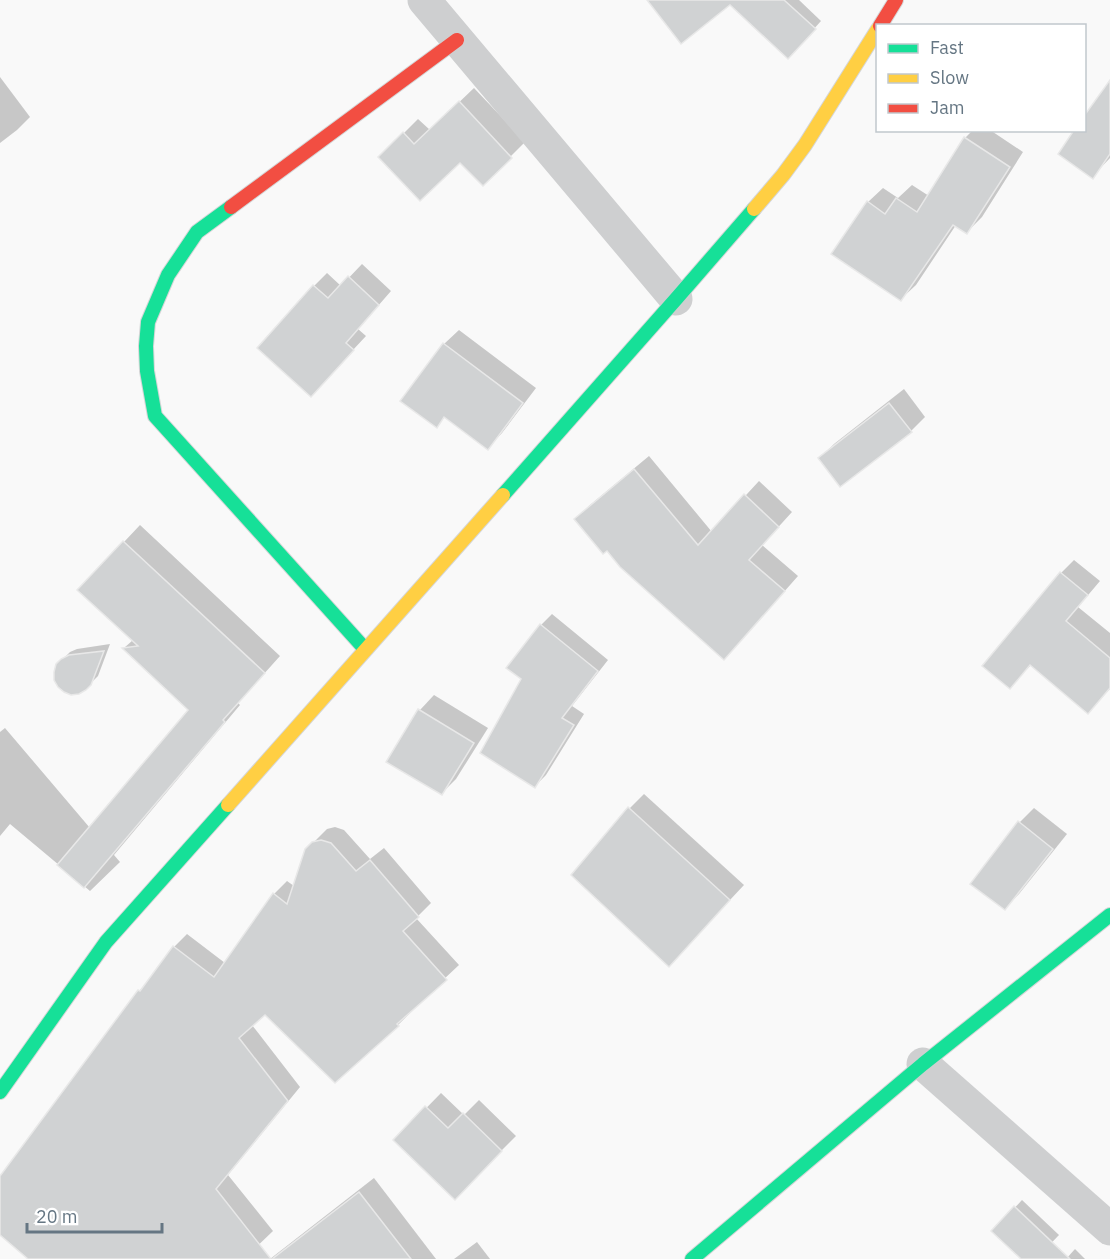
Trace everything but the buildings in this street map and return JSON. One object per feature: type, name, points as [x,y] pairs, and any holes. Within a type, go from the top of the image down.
[{"type":"street","points":[[424,0],[676,299]]},
{"type":"street","points":[[881,24],[896,0]]},
{"type":"street","points":[[0,1092],[106,942],[676,299],[783,175],[805,146],[876,32]]},
{"type":"street","points":[[365,649],[155,416],[147,371],[148,322],[168,275],[197,232],[458,40]]},
{"type":"street","points":[[692,1259],[923,1064],[1110,915]]},
{"type":"street","points":[[923,1064],[1110,1229]]},
{"type":"traffic: fast","points":[[231,207],[197,232],[168,275],[148,322],[147,371],[155,416],[365,649]]},
{"type":"traffic: fast","points":[[503,495],[754,209]]},
{"type":"traffic: fast","points":[[0,1092],[106,942],[228,805]]},
{"type":"traffic: fast","points":[[692,1259],[923,1064],[1110,915]]},
{"type":"traffic: slow","points":[[754,209],[805,145],[876,32]]},
{"type":"traffic: slow","points":[[228,805],[503,495]]},
{"type":"traffic: jam","points":[[881,24],[896,0]]},
{"type":"traffic: jam","points":[[231,207],[457,40]]}]
